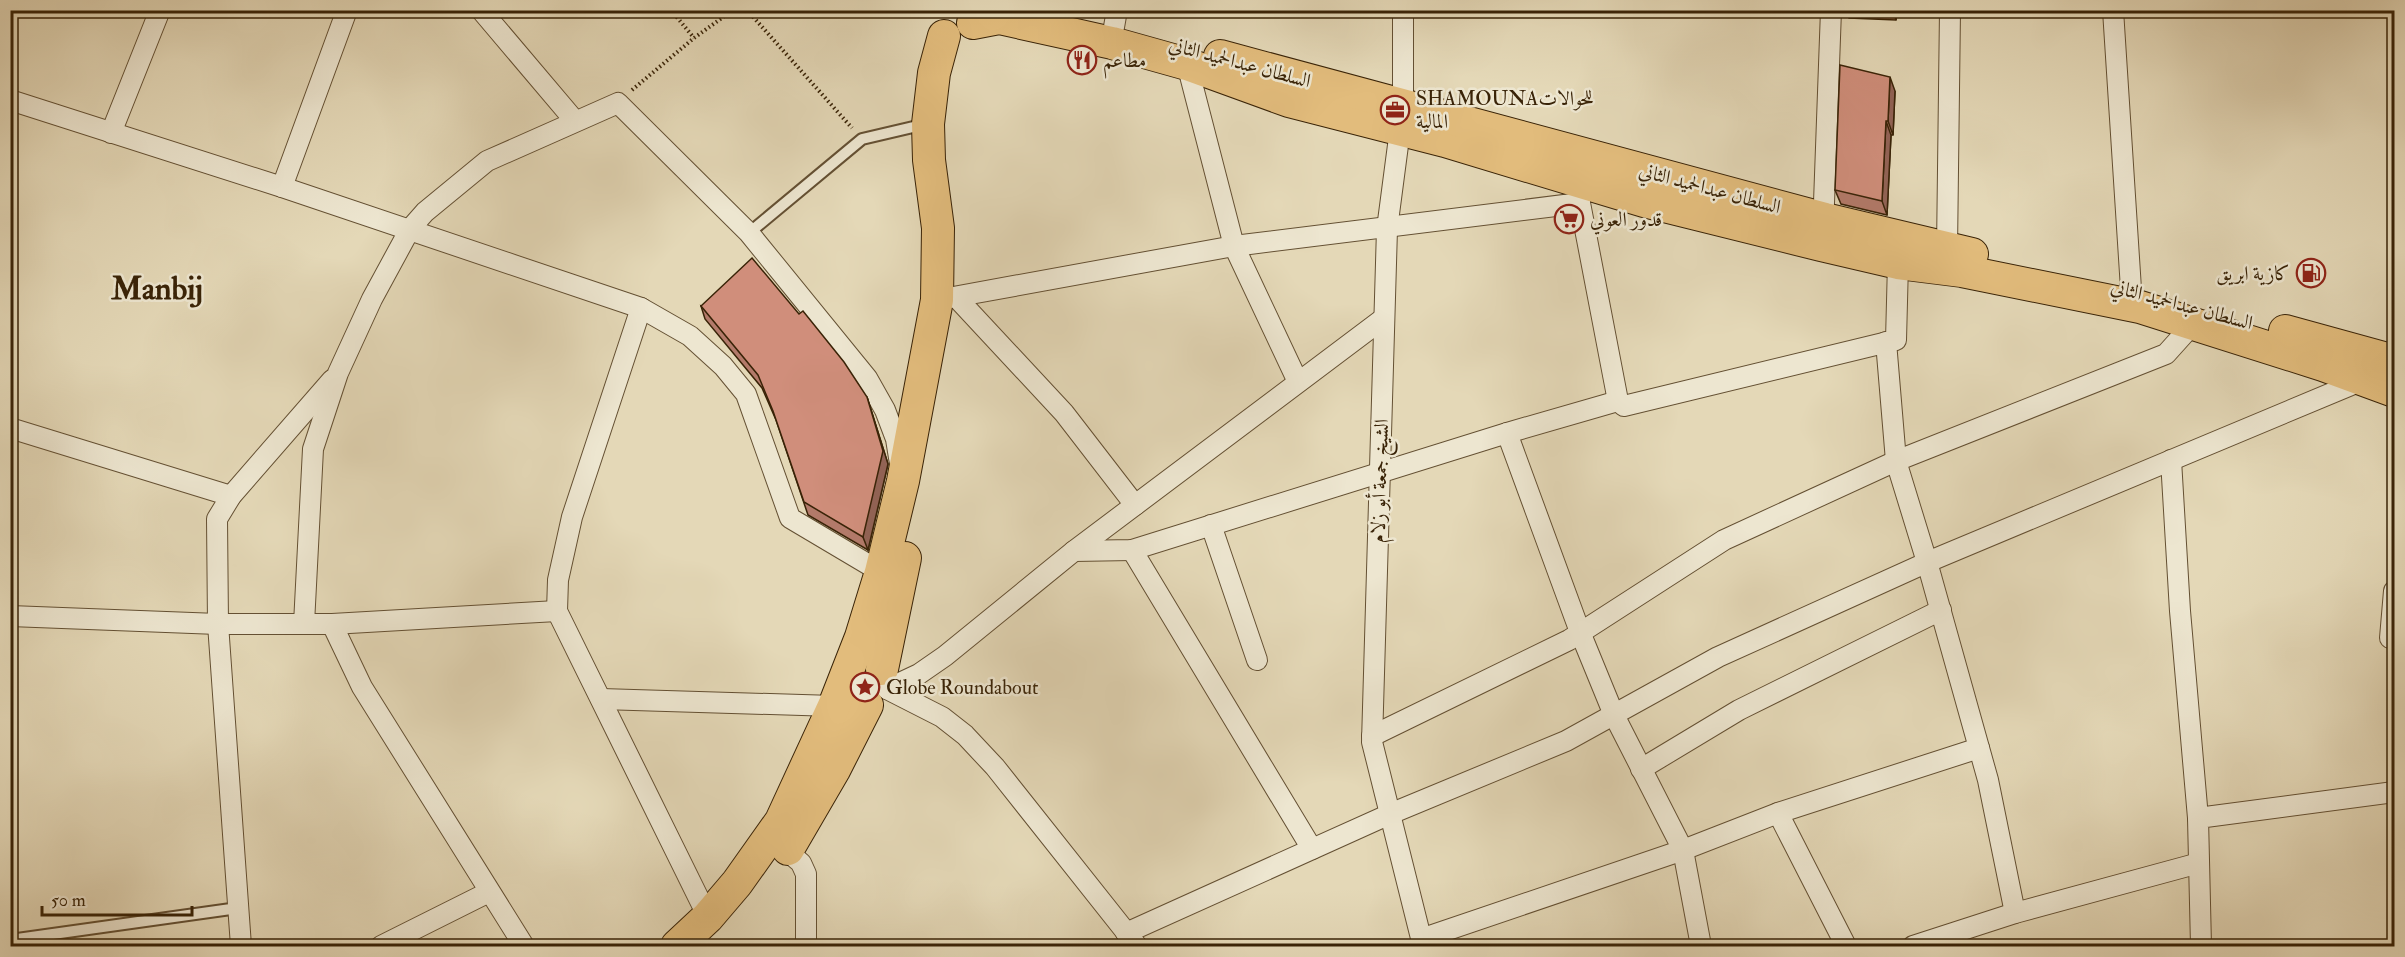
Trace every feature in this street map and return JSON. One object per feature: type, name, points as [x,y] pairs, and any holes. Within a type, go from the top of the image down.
[{"type":"main road","name":"السلطان عبدالحميد الثاني","points":[[1026,10],[1115,19],[1402,119],[1823,232],[1947,249],[2131,289],[2394,361]]},
{"type":"main road","points":[[958,24],[999,18],[1112,43],[1187,64],[1289,101],[1402,119],[1445,141],[1580,192],[1823,232],[1898,263],[1962,271],[2118,303],[2323,365],[2394,391]]},
{"type":"main road","points":[[677,946],[707,932],[769,876],[787,851],[834,770],[878,688],[929,443],[947,298],[929,160],[928,124],[934,73],[958,24]]},
{"type":"main road","points":[[707,932],[781,821],[834,706],[861,637],[881,572],[959,255],[949,123],[958,24]]},
{"type":"main road","points":[[846,676],[844,683],[848,696],[860,705],[878,688]]},
{"type":"street","points":[[111,133],[160,10]]},
{"type":"street","points":[[282,187],[347,10]]},
{"type":"street","points":[[481,10],[575,121]]},
{"type":"street","name":"الشيخ جمعة أبو زلام","points":[[1402,10],[1402,119],[1386,229],[1372,742],[1422,943]]},
{"type":"street","points":[[1823,232],[1831,10]]},
{"type":"street","points":[[1947,249],[1950,10]]},
{"type":"street","points":[[2113,10],[2131,289]]},
{"type":"street","points":[[1187,64],[1234,246],[1298,382]]},
{"type":"street","points":[[10,100],[410,229],[641,308],[690,336],[723,366],[746,394],[790,518],[881,572]]},
{"type":"street","points":[[304,624],[313,449],[338,373],[372,299],[410,229],[425,212],[487,161],[618,103],[749,233],[867,378],[885,411],[896,439],[903,481]]},
{"type":"street","points":[[947,298],[1234,246],[1386,229],[1580,192],[1618,401],[1624,406],[1896,340],[1898,263]]},
{"type":"street","points":[[947,298],[1064,414],[1135,505]]},
{"type":"street","points":[[641,308],[572,518],[558,580],[557,611],[601,699],[707,932]]},
{"type":"street","points":[[878,688],[919,674],[945,656],[1074,550],[1384,318]]},
{"type":"street","points":[[1372,736],[1580,632],[1724,540],[1896,461],[2166,354],[2193,324]]},
{"type":"street","points":[[1886,342],[1896,461],[1928,562],[1988,780],[2015,913]]},
{"type":"street","points":[[241,946],[218,624],[217,519],[231,496],[338,373]]},
{"type":"street","points":[[878,688],[942,717],[965,735],[995,767],[1132,940],[1312,849],[1566,741],[1718,657],[1928,562],[2363,380]]},
{"type":"street","points":[[1074,550],[1132,550],[1507,433],[1618,401]]},
{"type":"street","points":[[10,428],[231,496]]},
{"type":"street","points":[[1507,433],[1580,632],[1614,715],[1683,850],[1701,946]]},
{"type":"street","points":[[2171,460],[2180,611],[2198,818],[2201,946]]},
{"type":"street","points":[[1211,525],[1257,660]]},
{"type":"street","points":[[1132,550],[1312,849]]},
{"type":"street","points":[[2390,638],[2394,591]]},
{"type":"street","points":[[1641,769],[1739,710],[1941,610]]},
{"type":"street","points":[[10,616],[218,624],[332,624],[557,611]]},
{"type":"street","points":[[332,624],[362,687],[524,946]]},
{"type":"street","points":[[601,699],[834,706]]},
{"type":"street","points":[[1422,943],[1683,850],[1778,813],[1979,748]]},
{"type":"street","points":[[2198,818],[2394,792]]},
{"type":"street","points":[[1778,813],[1846,946]]},
{"type":"street","points":[[787,851],[801,863],[806,874],[806,946]]},
{"type":"street","points":[[1913,946],[2015,913],[2199,862]]},
{"type":"street","points":[[381,946],[489,892]]},
{"type":"lane","points":[[749,233],[862,139],[928,124]]},
{"type":"lane","points":[[10,940],[238,908]]},
{"type":"path","points":[[671,10],[694,38]]},
{"type":"path","points":[[618,103],[694,38],[732,10]]},
{"type":"path","points":[[747,10],[862,139]]},
{"type":"building","points":[[1840,65],[1890,77],[1882,201],[1835,190]]},
{"type":"building","points":[[752,258],[799,314],[803,311],[844,362],[867,397],[883,451],[863,537],[804,502],[773,411],[758,375],[701,306]]},
{"type":"place","name":"مطاعم","points":[[1082,60]]},
{"type":"place","name":"SHAMOUNAللحوالات المالية","points":[[1395,110]]},
{"type":"place","name":"قدور العوني","points":[[1569,219]]},
{"type":"place","name":"كازية ابريق","points":[[2311,273]]},
{"type":"place","name":"Globe Roundabout","points":[[865,687]]},
{"type":"district","name":"Manbij","points":[[157,288]]}]
